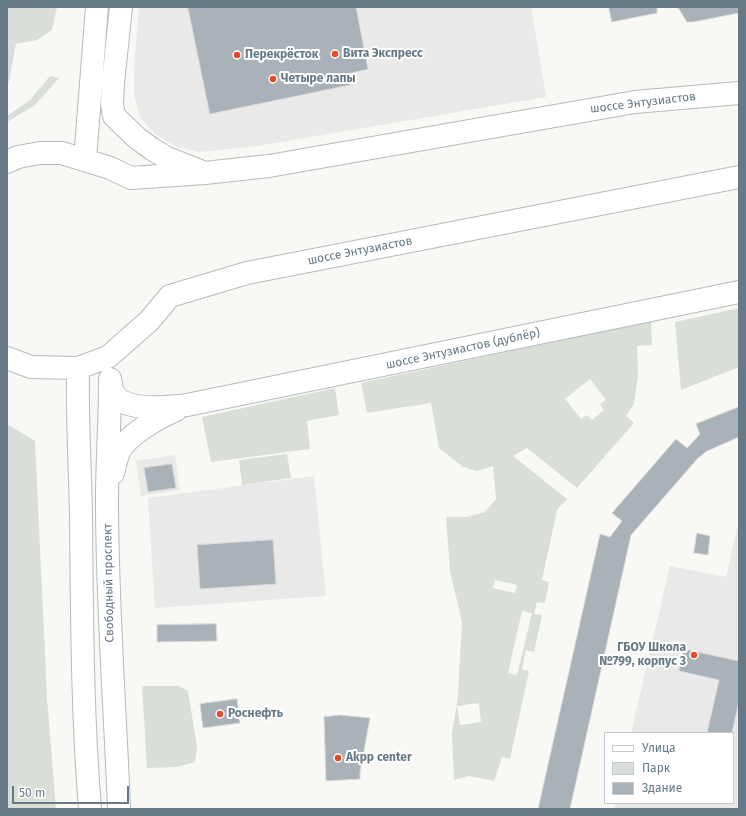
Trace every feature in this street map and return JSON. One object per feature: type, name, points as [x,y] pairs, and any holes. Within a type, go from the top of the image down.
[{"type":"main road","points":[[85,160],[97,7]]},
{"type":"main road","points":[[121,7],[113,83],[112,104],[114,116],[137,138],[152,149],[167,158],[205,173]]},
{"type":"main road","points":[[635,102],[739,78]]},
{"type":"main road","name":"шоссе Энтузиастов","points":[[7,162],[18,157],[40,153],[62,153],[113,170],[131,178],[205,173],[269,166],[635,102],[739,93]]},
{"type":"main road","name":"шоссе Энтузиастов","points":[[7,358],[31,367],[78,368],[108,357],[149,321],[170,296],[247,273],[739,176]]},
{"type":"main road","name":"шоссе Энтузиастов (дублёр)","points":[[110,379],[113,392],[118,398],[128,403],[151,408],[187,405],[739,292]]},
{"type":"main road","name":"Свободный проспект","points":[[108,357],[110,379],[107,500],[111,672],[119,809]]},
{"type":"main road","points":[[78,368],[77,412],[81,509],[83,677],[85,740],[90,809]]},
{"type":"main road","name":"шоссе Энтузиастов (дублёр)","points":[[107,500],[119,452],[124,446],[148,424],[187,405]]},
{"type":"shaded area","points":[[139,7],[531,7],[546,97],[257,146],[199,152],[177,147],[155,134],[140,117],[134,96],[134,68]]},
{"type":"shaded area","points":[[175,455],[180,490],[141,496],[136,461]]},
{"type":"shaded area","points":[[314,476],[326,596],[155,608],[148,498]]},
{"type":"shaded area","name":"ГБОУ Школа №799, корпус 3","points":[[739,520],[739,809],[614,809],[615,804],[734,804],[734,732],[631,732],[670,566],[726,577]]},
{"type":"green space","points":[[7,7],[57,7],[52,30],[37,40],[16,44],[7,91]]},
{"type":"green space","points":[[50,76],[59,78],[35,105],[7,122],[7,116],[30,100]]},
{"type":"green space","points":[[739,308],[739,367],[681,390],[675,322]]},
{"type":"green space","points":[[651,321],[652,345],[637,346],[638,376],[634,404],[626,416],[634,423],[577,488],[527,448],[513,456],[567,499],[557,510],[542,580],[549,582],[545,603],[537,602],[534,614],[542,615],[534,652],[526,650],[522,670],[529,671],[510,759],[502,757],[494,781],[469,776],[454,780],[452,734],[458,696],[462,622],[450,571],[446,517],[467,517],[485,512],[496,499],[493,466],[477,471],[463,467],[439,448],[431,403],[367,413],[361,383]],"holes":[[[590,379],[606,400],[600,404],[604,410],[592,420],[587,415],[581,419],[565,399]],[[495,580],[517,585],[515,593],[493,588]],[[522,611],[532,613],[517,675],[508,673]],[[479,703],[481,722],[460,725],[457,706]]]},
{"type":"green space","points":[[335,388],[339,415],[307,421],[310,449],[211,462],[202,417]]},
{"type":"green space","points":[[7,424],[35,441],[47,698],[56,809],[7,809]]},
{"type":"green space","points":[[287,454],[291,478],[242,485],[239,460]]},
{"type":"green space","points":[[142,686],[179,686],[188,691],[197,747],[195,762],[177,767],[147,768]]},
{"type":"building","points":[[188,7],[356,7],[368,69],[348,74],[350,85],[210,114]]},
{"type":"building","points":[[609,7],[657,7],[657,13],[612,22]]},
{"type":"building","points":[[678,7],[739,7],[739,13],[687,22]]},
{"type":"building","points":[[739,407],[739,437],[707,451],[698,458],[631,535],[570,809],[538,809],[600,534],[610,537],[622,521],[612,513],[676,439],[687,448],[700,434],[696,424]]},
{"type":"building","points":[[172,464],[176,488],[148,492],[144,468]]},
{"type":"building","points":[[697,533],[710,536],[708,555],[694,553]]},
{"type":"building","points":[[273,540],[276,584],[200,589],[197,545]]},
{"type":"building","points":[[216,624],[217,641],[157,642],[157,625]]},
{"type":"building","points":[[684,649],[739,661],[739,701],[732,732],[707,732],[719,680],[679,671]]},
{"type":"building","name":"Роснефть","points":[[237,699],[240,723],[203,728],[200,704]]},
{"type":"building","points":[[340,715],[370,718],[360,779],[326,781],[324,717]]},
{"type":"place","name":"Вита Экспресс","points":[[335,54]]},
{"type":"place","name":"Перекрёсток","points":[[237,55]]},
{"type":"place","name":"Четыре лапы","points":[[273,79]]},
{"type":"place","name":"ГБОУ Школа №799, корпус 3","points":[[694,655]]},
{"type":"place","name":"Роснефть","points":[[220,714]]},
{"type":"place","name":"Akpp center","points":[[338,758]]}]
